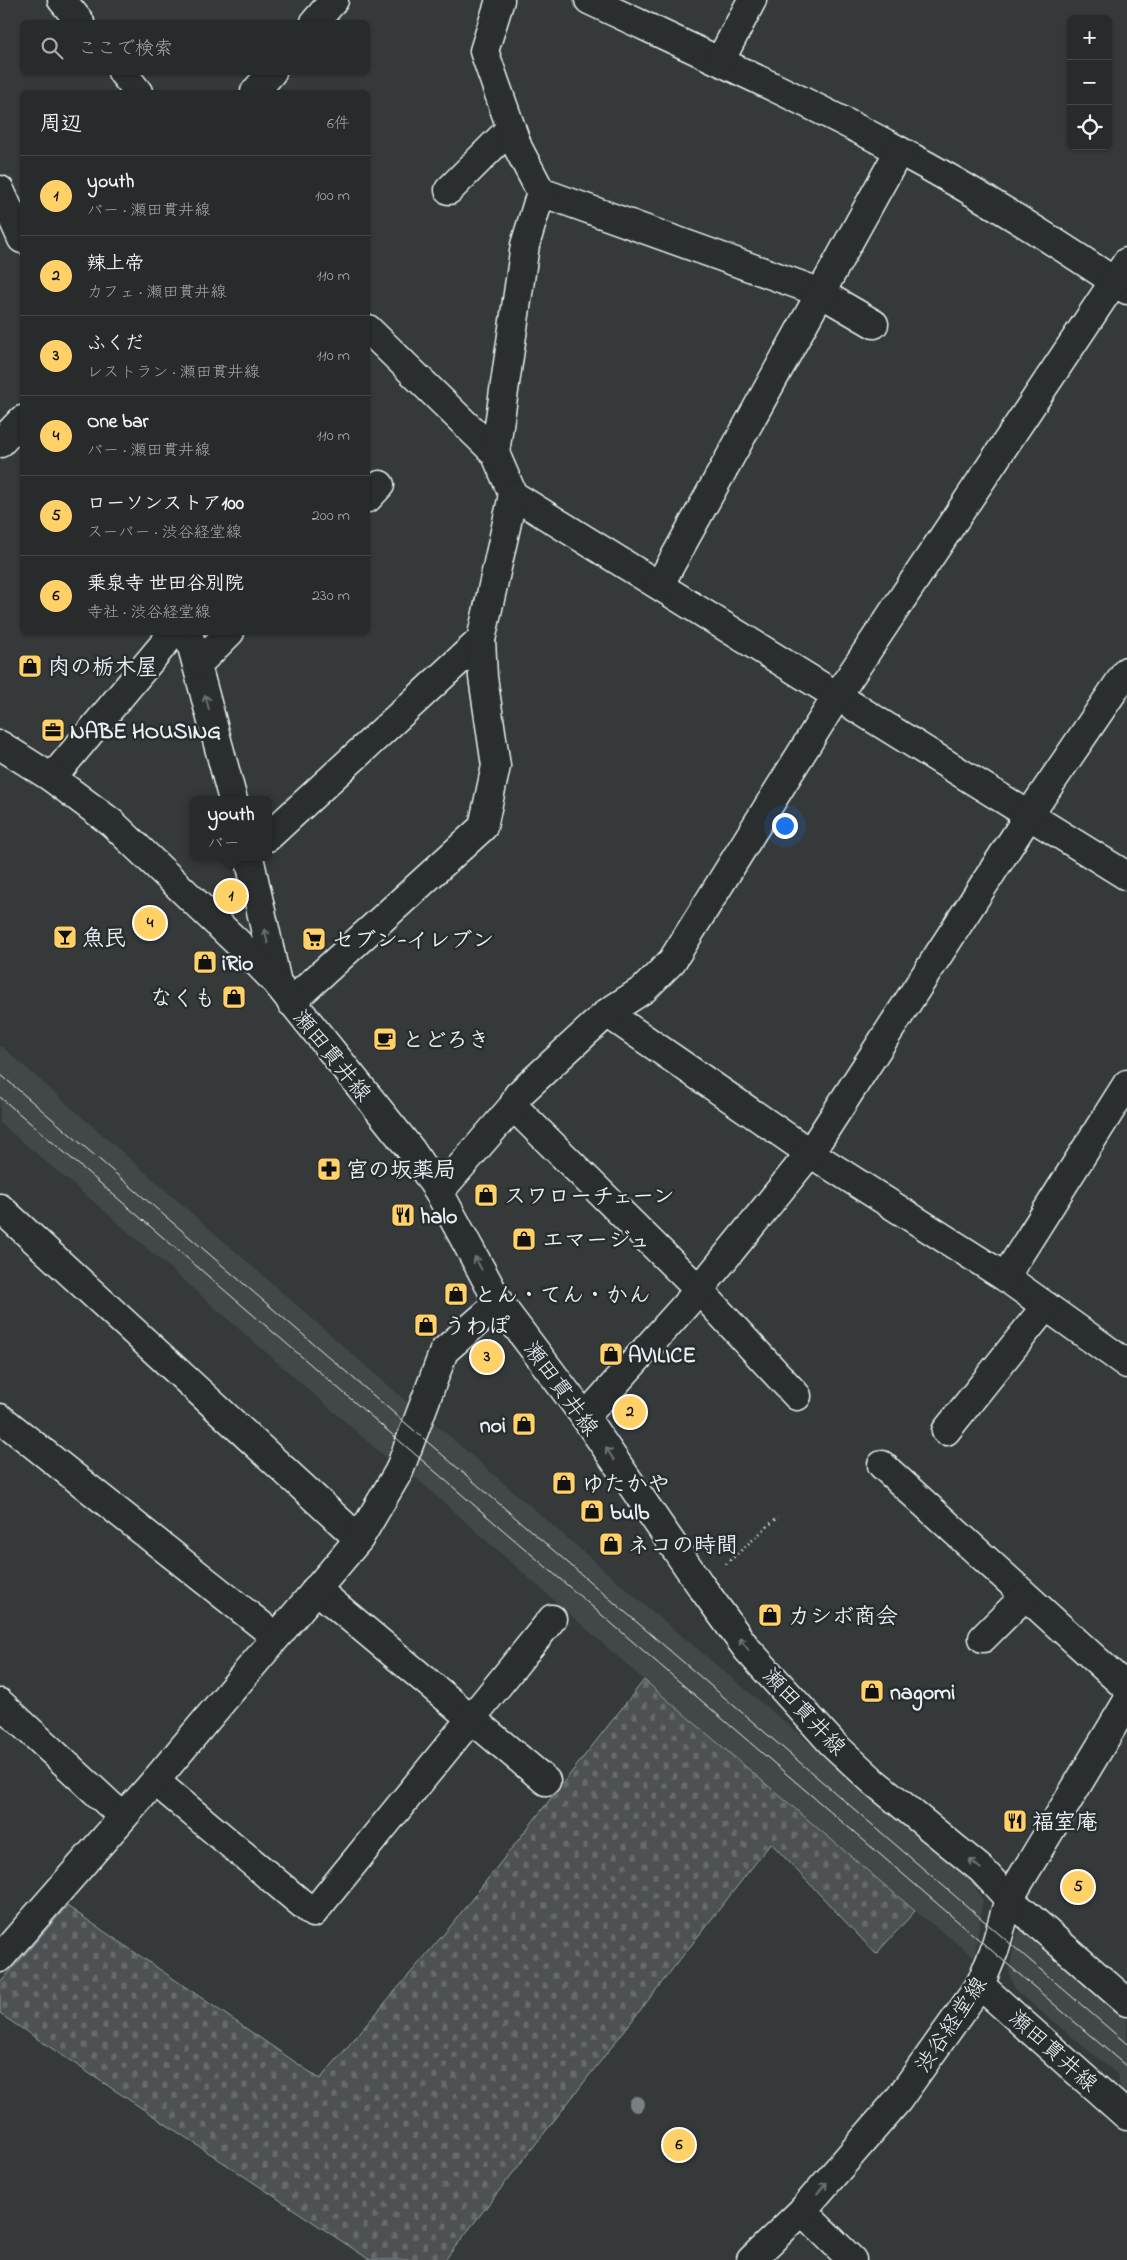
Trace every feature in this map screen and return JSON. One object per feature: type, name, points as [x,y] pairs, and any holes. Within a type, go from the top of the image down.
[{"type":"street","points":[[62,0],[78,20]]},
{"type":"street","points":[[317,20],[334,0]]},
{"type":"street","points":[[495,453],[525,245],[541,192],[511,128],[484,51],[500,0]]},
{"type":"street","points":[[720,61],[752,0]]},
{"type":"street","points":[[439,1192],[513,1106],[518,1095],[607,1012],[644,989],[672,961],[837,696],[1122,278],[899,151],[601,2]]},
{"type":"street","points":[[124,75],[136,90]]},
{"type":"street","points":[[257,90],[269,75]]},
{"type":"street","points":[[449,190],[511,128]]},
{"type":"street","points":[[660,584],[819,292],[899,151]]},
{"type":"street","points":[[0,190],[20,235]]},
{"type":"street","points":[[541,192],[819,292],[874,324]]},
{"type":"street","points":[[370,331],[495,453],[513,494],[1127,876]]},
{"type":"street","points":[[0,443],[20,422]]},
{"type":"street","points":[[250,861],[284,993],[483,827],[496,766],[481,640],[513,494]]},
{"type":"street","points":[[52,778],[171,635]]},
{"type":"street","points":[[189,635],[232,796]]},
{"type":"street","points":[[197,665],[227,635]]},
{"type":"street","points":[[272,833],[481,640]]},
{"type":"street","points":[[585,1417],[699,1290],[810,1153],[1029,815],[1127,671]]},
{"type":"street","name":"瀬田貫井線","points":[[0,745],[52,778],[112,823],[238,943],[284,993],[410,1150],[439,1192],[499,1303],[585,1417],[701,1586],[747,1649],[832,1743],[874,1782],[982,1870],[1009,1899],[1127,2002]]},
{"type":"street","points":[[607,1012],[810,1153],[1005,1277],[1127,1364]]},
{"type":"street","points":[[1005,1277],[1127,1084]]},
{"type":"street","points":[[513,1106],[699,1290],[797,1396]]},
{"type":"street","points":[[0,1208],[359,1539]]},
{"type":"street","points":[[0,1958],[155,1781],[275,1636],[359,1539],[399,1470],[444,1351],[499,1303]]},
{"type":"street","points":[[946,1431],[1046,1306]]},
{"type":"street","points":[[0,1418],[275,1636]]},
{"type":"street","points":[[882,1465],[1127,1688]]},
{"type":"street","points":[[316,1590],[546,1781]]},
{"type":"street","points":[[983,1638],[1024,1596]]},
{"type":"street","points":[[155,1781],[313,1913],[472,1720],[552,1619]]},
{"type":"street","name":"渋谷経堂線","points":[[751,2260],[802,2211],[898,2100],[980,1985],[994,1951],[1009,1899],[1127,1702]]},
{"type":"street","points":[[0,1703],[123,1816]]},
{"type":"street","name":"瀬田貫井線","points":[[980,1985],[1127,2116]]},
{"type":"street","points":[[802,2211],[852,2260]]},
{"type":"path","points":[[701,1586],[778,1517]]},
{"type":"shaded area","points":[[0,1045],[414,1408],[391,1462],[109,1215],[0,1123]]},
{"type":"shaded area","points":[[427,1417],[646,1606],[964,1872],[983,1899],[975,1954],[973,1956],[915,1911],[644,1680],[408,1471]]},
{"type":"shaded area","points":[[1022,1926],[1127,2018],[1127,2097],[1122,2093],[1117,2074],[1015,1990],[1009,1973],[1015,1939]]},
{"type":"green space","points":[[644,1680],[915,1911],[876,1954],[771,1843],[445,2260],[370,2260],[0,2014],[0,1983],[67,1906],[320,2079],[449,1928]]},
{"type":"tram line","points":[[0,1074],[1127,2044]]},
{"type":"tram line","points":[[0,1097],[1127,2067]]},
{"type":"place","name":"肉の栃木屋","points":[[30,666]]},
{"type":"place","name":"NABE HOUSING","points":[[53,730]]},
{"type":"place","name":"youth","points":[[231,896]]},
{"type":"place","name":"One bar","points":[[150,923]]},
{"type":"place","name":"魚民","points":[[65,937]]},
{"type":"place","name":"セブン-イレブン","points":[[314,939]]},
{"type":"place","name":"iRio","points":[[205,962]]},
{"type":"place","name":"なくも","points":[[234,997]]},
{"type":"place","name":"とどろき","points":[[385,1039]]},
{"type":"place","name":"宮の坂薬局","points":[[329,1169]]},
{"type":"place","name":"スワローチェーン","points":[[486,1195]]},
{"type":"place","name":"halo","points":[[403,1215]]},
{"type":"place","name":"エマージュ","points":[[524,1239]]},
{"type":"place","name":"とん・てん・かん","points":[[456,1294]]},
{"type":"place","name":"うわぽ","points":[[426,1325]]},
{"type":"place","name":"AVILICE","points":[[611,1354]]},
{"type":"place","name":"ふくだ","points":[[487,1357]]},
{"type":"place","name":"辣上帝","points":[[630,1412]]},
{"type":"place","name":"noi","points":[[524,1424]]},
{"type":"place","name":"ゆたかや","points":[[564,1483]]},
{"type":"place","name":"bulb","points":[[592,1511]]},
{"type":"place","name":"ネコの時間","points":[[611,1544]]},
{"type":"place","name":"カシボ商会","points":[[770,1615]]},
{"type":"place","name":"nagomi","points":[[872,1691]]},
{"type":"place","name":"福室庵","points":[[1015,1821]]},
{"type":"place","name":"ローソンストア100","points":[[1078,1887]]},
{"type":"place","name":"乗泉寺 世田谷別院","points":[[679,2145]]}]
